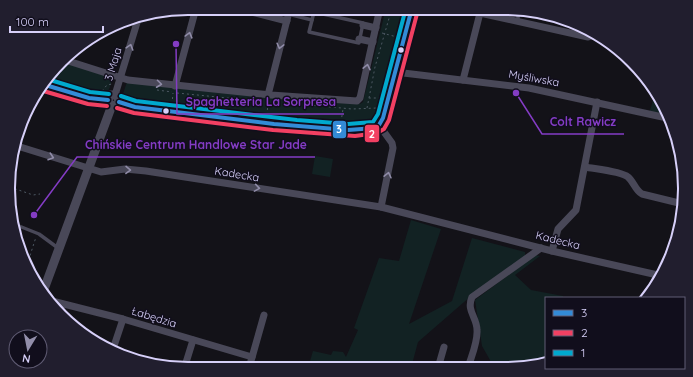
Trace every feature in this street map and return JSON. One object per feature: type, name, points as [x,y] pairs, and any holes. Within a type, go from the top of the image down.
[{"type":"street","points":[[174,89],[194,15]]},
{"type":"street","points":[[268,98],[288,15]]},
{"type":"street","points":[[70,62],[121,78],[174,89],[268,98],[344,101],[359,100],[378,15]]},
{"type":"street","points":[[49,86],[89,98],[113,100],[135,107],[340,129],[370,129],[379,125],[385,110],[410,15]]},
{"type":"street","points":[[463,80],[480,15]]},
{"type":"street","points":[[496,15],[518,21],[580,32]]},
{"type":"street","name":"3 Maja","points":[[113,100],[137,23]]},
{"type":"street","points":[[363,25],[375,31]]},
{"type":"street","points":[[360,39],[373,42]]},
{"type":"street","name":"Myśliwska","points":[[395,72],[529,88],[662,117]]},
{"type":"street","points":[[45,286],[90,169],[113,100]]},
{"type":"street","points":[[552,250],[558,229],[576,210],[597,102]]},
{"type":"street","points":[[379,125],[390,138],[392,148],[380,207]]},
{"type":"street","name":"Kadecka","points":[[20,147],[101,172],[125,169],[146,171],[380,207],[541,248],[655,274]]},
{"type":"street","points":[[585,167],[626,176],[632,180],[639,192],[642,194],[678,203]]},
{"type":"street","points":[[470,362],[478,330],[469,304],[472,297],[541,248]]},
{"type":"street","name":"Łabędzia","points":[[58,302],[123,319],[252,357]]},
{"type":"street","points":[[251,362],[264,315]]},
{"type":"street","points":[[114,345],[123,319]]},
{"type":"street","points":[[186,362],[193,340]]},
{"type":"street","points":[[440,362],[444,347]]},
{"type":"lane","points":[[292,15],[312,20]]},
{"type":"lane","points":[[313,15],[309,32],[358,43],[363,23],[327,15]]},
{"type":"lane","points":[[518,15],[518,21]]},
{"type":"lane","points":[[19,226],[39,234],[59,248]]},
{"type":"path","points":[[367,109],[390,15]]},
{"type":"path","points":[[375,31],[397,37]]},
{"type":"path","points":[[100,94],[107,85],[113,84]]},
{"type":"path","points":[[153,90],[174,89],[252,100]]},
{"type":"path","points":[[171,111],[174,89]]},
{"type":"path","points":[[369,98],[381,99],[383,93]]},
{"type":"path","points":[[266,119],[268,98]]},
{"type":"path","points":[[298,104],[367,109],[376,109],[379,106]]},
{"type":"path","points":[[15,189],[33,195],[40,194]]},
{"type":"path","points":[[29,257],[34,242],[39,234]]},
{"type":"shaded area","points":[[384,15],[406,15],[382,108],[374,123],[362,125],[286,121],[130,102],[131,100],[126,98],[123,94],[127,82],[175,88],[360,104],[363,102]]},
{"type":"shaded area","points":[[68,64],[112,78],[109,89],[104,94],[91,95],[51,83]]},
{"type":"shaded area","points":[[653,99],[662,117],[649,114]]},
{"type":"shaded area","points":[[315,156],[333,159],[330,177],[312,174]]},
{"type":"shaded area","points":[[411,220],[441,229],[409,324],[452,301],[472,238],[525,252],[525,257],[471,296],[418,342],[413,362],[310,362],[313,351],[331,355],[333,351],[343,352],[346,357],[358,330],[354,328],[379,258],[399,261]]},
{"type":"shaded area","points":[[535,255],[540,256],[515,275],[531,290],[563,296],[545,297],[545,357],[516,362],[490,362],[482,346],[475,300]]},
{"type":"transit line","name":"1","points":[[121,96],[136,101],[297,120],[348,124],[373,122],[378,114],[404,15]]},
{"type":"transit line","name":"3","points":[[119,102],[135,107],[274,124],[348,130],[375,128],[379,125],[383,118],[410,15]]},
{"type":"transit line","name":"2","points":[[117,108],[134,113],[273,130],[355,136],[377,133],[384,129],[389,120],[417,15]]},
{"type":"transit line","name":"1","points":[[53,81],[90,92],[109,94]]},
{"type":"transit line","name":"3","points":[[49,86],[89,98],[108,100]]},
{"type":"transit line","name":"2","points":[[45,91],[88,104],[107,106]]},
{"type":"place","name":"Spaghetteria La Sorpresa","points":[[176,44]]},
{"type":"place","name":"Colt Rawicz","points":[[516,93]]},
{"type":"place","name":"Chińskie Centrum Handlowe Star Jade","points":[[34,215]]}]
